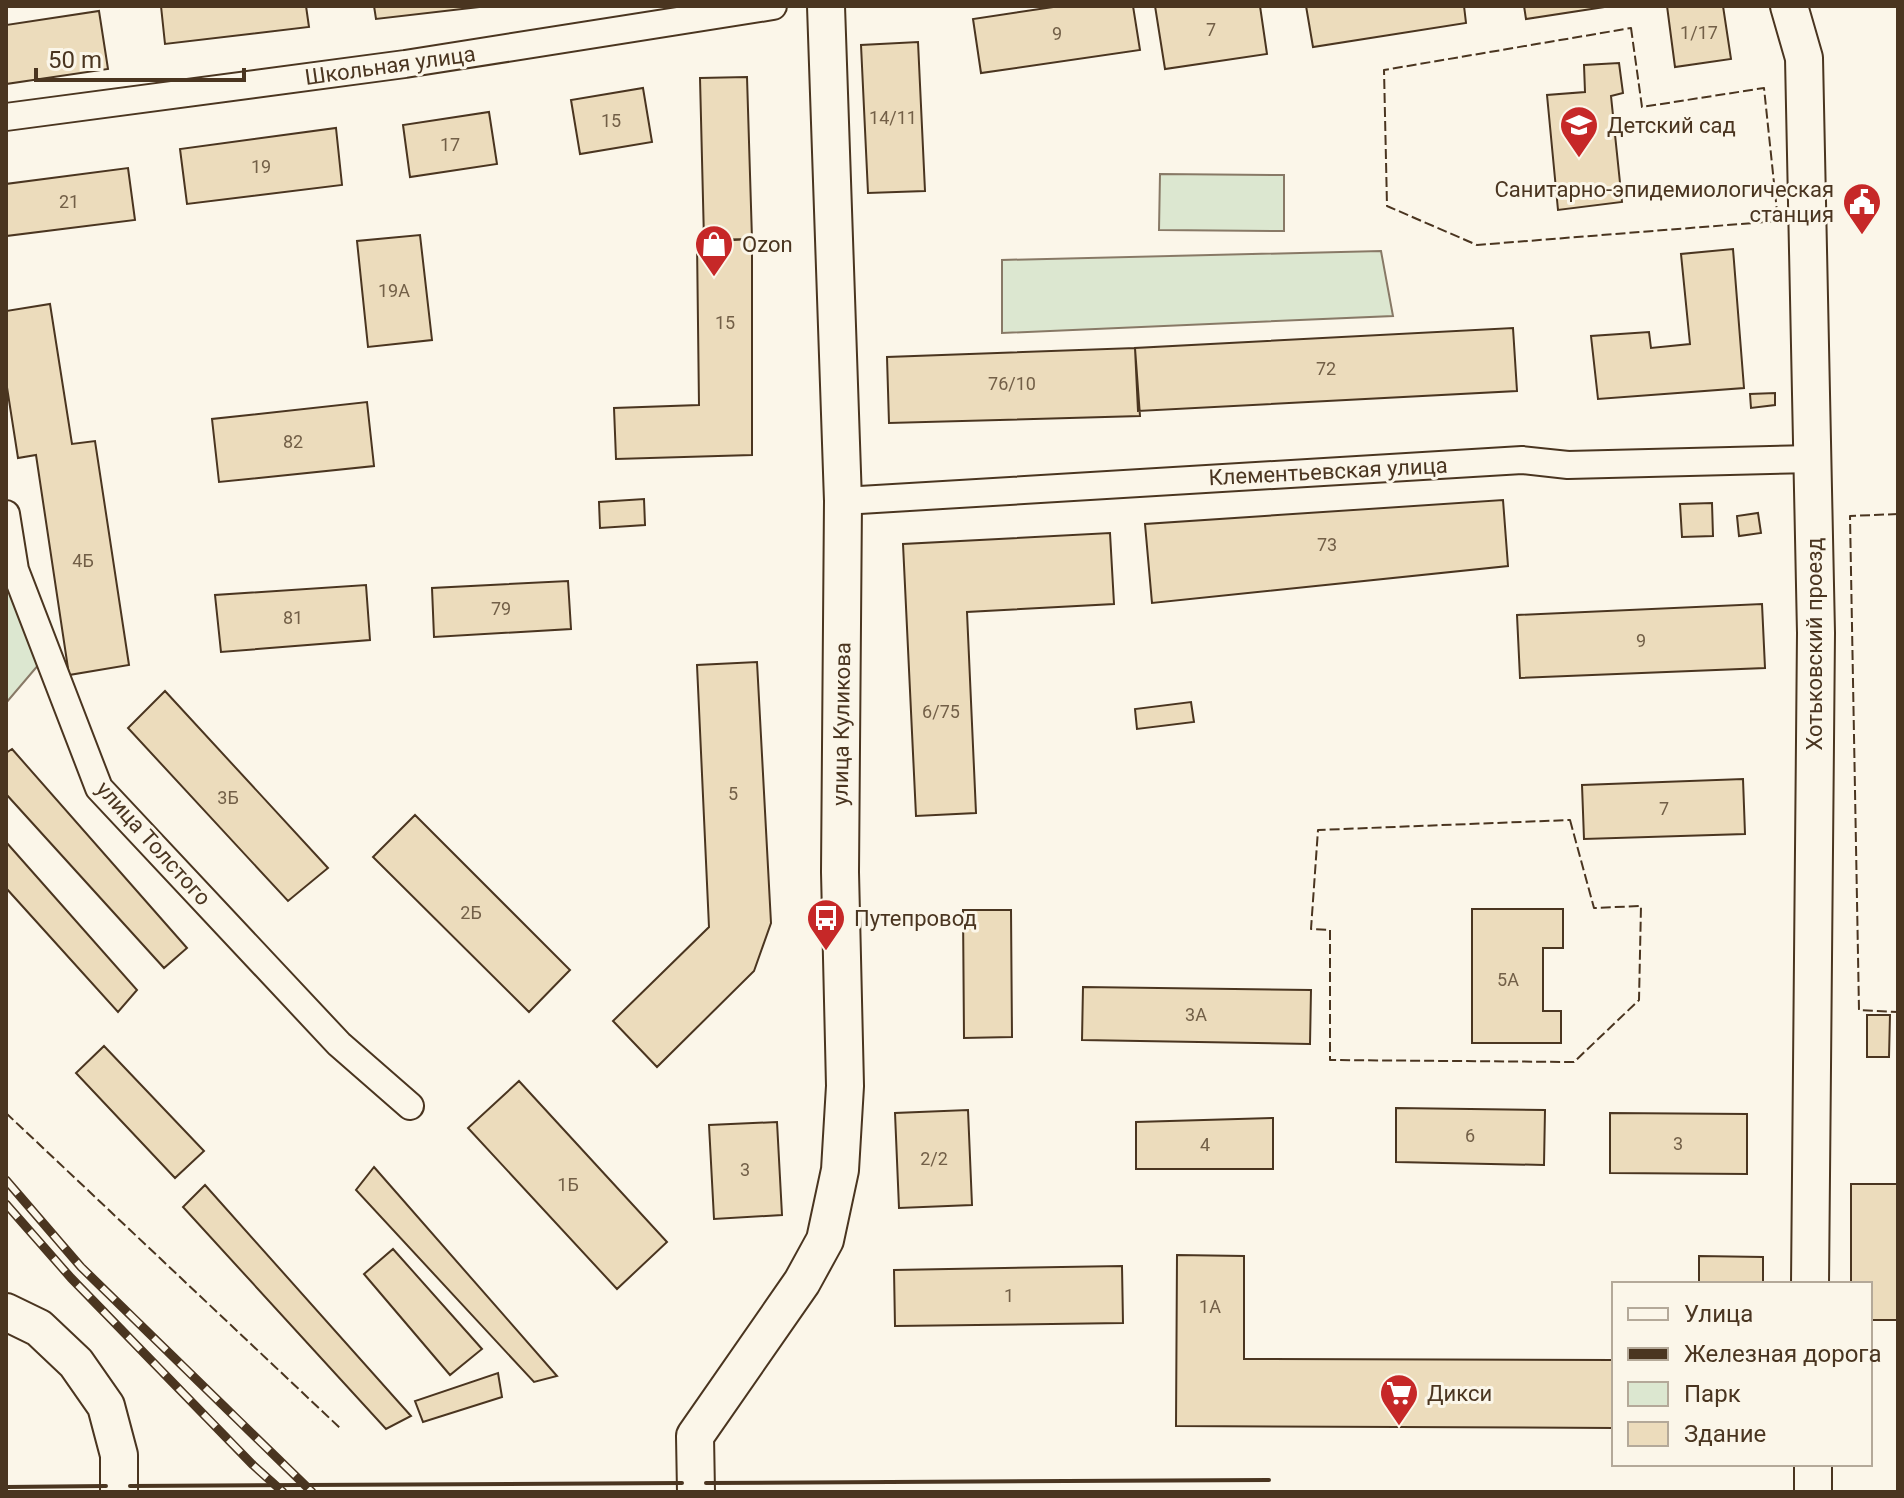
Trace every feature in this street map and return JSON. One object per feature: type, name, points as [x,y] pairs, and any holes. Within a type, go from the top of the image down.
[{"type":"main road","name":"улица Куликова","points":[[696,1492],[695,1436],[802,1282],[825,1240],[840,1170],[845,1086],[840,872],[843,501],[826,6]]},
{"type":"main road","name":"Хотьковский проезд","points":[[1789,6],[1804,58],[1816,633],[1810,1282]]},
{"type":"main road","points":[[6,1312],[39,1328],[76,1363],[106,1406],[119,1455],[119,1492]]},
{"type":"main road","points":[[1813,1466],[1813,1492]]},
{"type":"street","name":"Школьная улица","points":[[6,117],[405,64],[773,6]]},
{"type":"street","name":"Клементьевская улица","points":[[843,501],[1522,460],[1568,465],[1813,459]]},
{"type":"street","name":"улица Толстого","points":[[6,514],[15,570],[99,788],[339,1044],[410,1106]]},
{"type":"green space","points":[[1160,174],[1284,175],[1284,231],[1159,230]]},
{"type":"green space","points":[[1381,251],[1393,316],[1002,333],[1002,260]]},
{"type":"green space","points":[[6,571],[40,663],[6,703]]},
{"type":"building","points":[[161,6],[306,6],[309,27],[165,44]]},
{"type":"building","points":[[374,6],[488,6],[376,19]]},
{"type":"building","points":[[1060,6],[1133,6],[1140,50],[981,73],[973,19]]},
{"type":"building","points":[[1155,6],[1260,6],[1267,54],[1165,69]]},
{"type":"building","points":[[1306,6],[1464,6],[1466,23],[1313,47]]},
{"type":"building","points":[[1524,6],[1611,6],[1526,19]]},
{"type":"building","points":[[1667,6],[1723,6],[1731,59],[1675,67]]},
{"type":"building","points":[[99,11],[108,69],[6,84],[6,25]]},
{"type":"building","points":[[918,42],[925,191],[868,193],[861,45]]},
{"type":"building","points":[[1619,63],[1623,93],[1611,96],[1622,202],[1558,210],[1547,95],[1585,92],[1584,65]]},
{"type":"building","points":[[747,77],[752,239],[704,240],[700,78]]},
{"type":"building","points":[[643,88],[652,142],[580,154],[571,100]]},
{"type":"building","points":[[489,112],[497,164],[410,177],[403,125]]},
{"type":"building","points":[[336,128],[342,185],[187,204],[180,149]]},
{"type":"building","points":[[128,168],[135,220],[6,236],[6,184]]},
{"type":"building","points":[[420,235],[432,340],[368,347],[357,241]]},
{"type":"building","points":[[752,239],[752,455],[616,459],[614,408],[699,405],[697,242]]},
{"type":"building","points":[[1733,249],[1744,388],[1598,399],[1591,336],[1649,332],[1651,348],[1690,344],[1681,254]]},
{"type":"building","points":[[50,304],[72,444],[95,441],[129,665],[69,675],[36,455],[18,458],[6,381],[6,311]]},
{"type":"building","points":[[1513,328],[1517,391],[1138,411],[1135,348]]},
{"type":"building","points":[[1135,348],[1140,416],[889,423],[887,357]]},
{"type":"building","points":[[1775,393],[1775,405],[1751,408],[1750,394]]},
{"type":"building","points":[[367,402],[374,466],[219,482],[212,419]]},
{"type":"building","points":[[644,499],[645,525],[600,528],[599,502]]},
{"type":"building","points":[[1503,500],[1508,566],[1152,603],[1145,524]]},
{"type":"building","points":[[1712,503],[1713,536],[1682,537],[1680,504]]},
{"type":"building","points":[[1758,513],[1761,533],[1739,536],[1737,516]]},
{"type":"building","points":[[1110,533],[1114,604],[967,612],[976,813],[916,816],[903,544]]},
{"type":"building","points":[[568,581],[571,629],[434,637],[432,588]]},
{"type":"building","points":[[366,585],[370,640],[221,652],[215,595]]},
{"type":"building","points":[[1762,604],[1765,668],[1520,678],[1517,615]]},
{"type":"building","points":[[757,662],[771,923],[754,971],[657,1067],[613,1021],[709,927],[697,665]]},
{"type":"building","points":[[165,691],[328,868],[288,901],[128,728]]},
{"type":"building","points":[[1191,702],[1194,722],[1137,729],[1135,709]]},
{"type":"building","points":[[12,749],[187,948],[164,968],[6,794],[6,753]]},
{"type":"building","points":[[1743,779],[1745,834],[1584,839],[1582,785]]},
{"type":"building","points":[[415,815],[570,970],[529,1012],[373,857]]},
{"type":"building","points":[[6,842],[137,990],[118,1012],[6,888]]},
{"type":"building","points":[[1472,909],[1563,909],[1563,948],[1543,948],[1543,1011],[1561,1011],[1561,1043],[1472,1043]]},
{"type":"building","points":[[963,910],[1011,910],[1012,1037],[964,1038]]},
{"type":"building","points":[[1083,987],[1311,990],[1310,1044],[1082,1040]]},
{"type":"building","points":[[1867,1015],[1890,1015],[1889,1057],[1867,1057]]},
{"type":"building","points":[[104,1046],[204,1151],[175,1178],[76,1073]]},
{"type":"building","points":[[519,1081],[667,1242],[617,1289],[468,1128]]},
{"type":"building","points":[[1396,1108],[1545,1110],[1544,1165],[1396,1162]]},
{"type":"building","points":[[968,1110],[972,1205],[899,1208],[895,1113]]},
{"type":"building","points":[[1610,1113],[1747,1114],[1747,1174],[1610,1173]]},
{"type":"building","points":[[1273,1118],[1273,1169],[1136,1169],[1136,1122]]},
{"type":"building","points":[[777,1122],[782,1215],[714,1219],[709,1125]]},
{"type":"building","points":[[374,1167],[557,1376],[534,1382],[356,1190]]},
{"type":"building","points":[[1851,1184],[1898,1184],[1898,1320],[1872,1320],[1872,1282],[1851,1282]]},
{"type":"building","points":[[205,1185],[411,1416],[386,1429],[183,1207]]},
{"type":"building","points":[[393,1249],[482,1349],[450,1375],[364,1274]]},
{"type":"building","points":[[1177,1255],[1244,1256],[1244,1359],[1612,1360],[1612,1428],[1176,1426]]},
{"type":"building","points":[[1699,1256],[1763,1257],[1763,1282],[1699,1282]]},
{"type":"building","points":[[1122,1266],[1123,1323],[895,1326],[894,1270]]},
{"type":"building","points":[[498,1373],[502,1397],[423,1422],[415,1401]]},
{"type":"railway","points":[[6,1180],[81,1267],[312,1492]]},
{"type":"railway","points":[[6,1204],[71,1278],[283,1492]]},
{"type":"fence","points":[[1631,28],[1642,107],[1764,88],[1778,221],[1477,245],[1387,206],[1384,70],[1631,28]]},
{"type":"fence","points":[[1898,514],[1850,516],[1859,1010],[1898,1012]]},
{"type":"fence","points":[[1570,820],[1594,908],[1641,906],[1639,1000],[1574,1062],[1330,1060],[1330,930],[1311,929],[1318,830],[1570,820]]},
{"type":"fence","points":[[6,1113],[340,1428]]},
{"type":"wall","points":[[706,1483],[1269,1480]]},
{"type":"wall","points":[[130,1486],[682,1483]]},
{"type":"wall","points":[[6,1487],[106,1486]]},
{"type":"place","name":"Детский сад","points":[[1579,159]]},
{"type":"place","name":"Санитарно-эпидемиологическая станция","points":[[1862,236]]},
{"type":"place","name":"Ozon","points":[[714,278]]},
{"type":"place","name":"Путепровод","points":[[826,952]]},
{"type":"place","name":"Дикси","points":[[1399,1427]]}]
